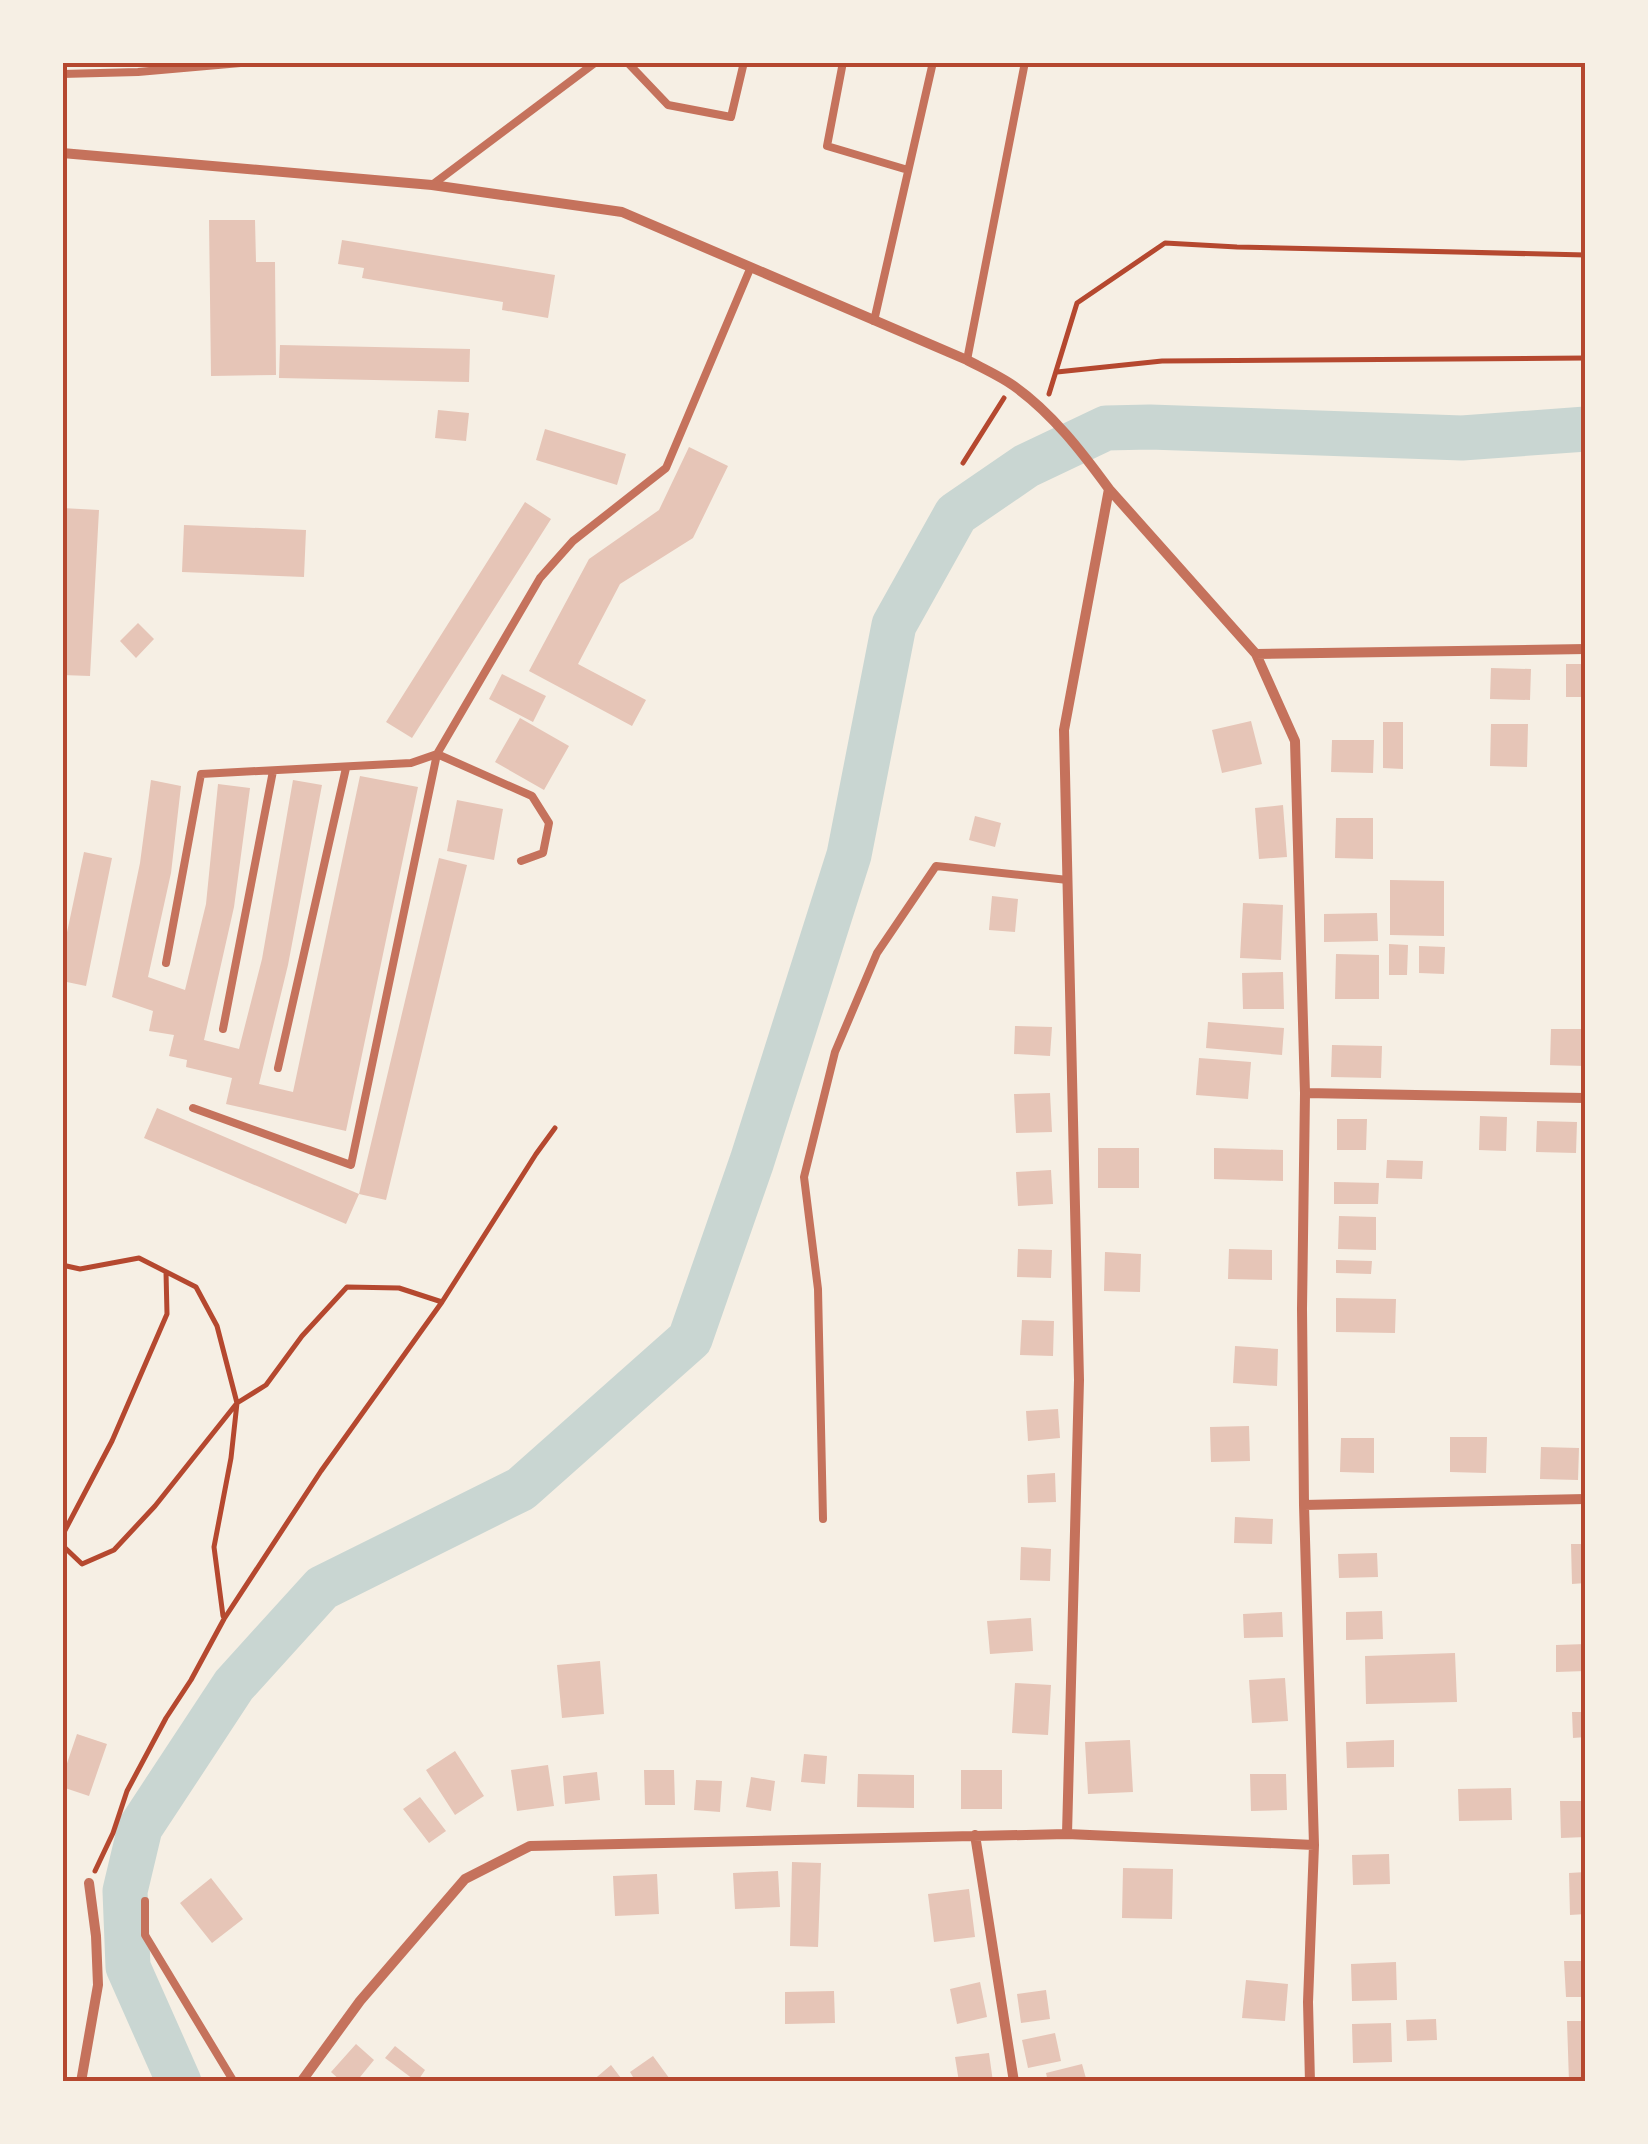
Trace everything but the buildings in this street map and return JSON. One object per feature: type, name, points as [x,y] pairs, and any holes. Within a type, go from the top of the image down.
[{"type":"street","points":[[62,153],[432,186],[622,212],[966,360],[1012,384],[1044,410],[1256,654],[1295,741],[1305,1093],[1304,1505],[1314,1844],[1308,2002],[1310,2082]]},
{"type":"street","points":[[1068,1834],[1079,1380],[1064,730],[1109,489]]},
{"type":"street","points":[[1256,654],[1586,650]]},
{"type":"street","points":[[1305,1093],[1586,1098]]},
{"type":"street","points":[[1304,1505],[1586,1499]]},
{"type":"street","points":[[974,1834],[1014,2082]]},
{"type":"street","points":[[300,2082],[360,2001],[466,1879],[530,1846],[974,1834],[1314,1844]]},
{"type":"street","points":[[81,2082],[98,1984],[89,1883]]},
{"type":"lane","points":[[62,74],[252,62]]},
{"type":"lane","points":[[432,186],[596,62]]},
{"type":"lane","points":[[627,62],[668,105],[731,117],[744,62]]},
{"type":"lane","points":[[843,62],[827,146],[908,170]]},
{"type":"lane","points":[[874,320],[932,62]]},
{"type":"lane","points":[[966,360],[1025,62]]},
{"type":"lane","points":[[193,1108],[351,1164],[438,754],[540,578],[573,541],[666,468],[750,269]]},
{"type":"lane","points":[[166,964],[201,774],[412,764],[438,754],[532,796],[549,822],[543,854],[521,860]]},
{"type":"lane","points":[[278,1068],[346,768]]},
{"type":"lane","points":[[222,1029],[273,771]]},
{"type":"lane","points":[[822,1519],[818,1288],[804,1177],[835,1052],[878,954],[936,866],[1068,880]]},
{"type":"lane","points":[[145,1901],[144,1935],[234,2082]]},
{"type":"path","points":[[1044,410],[1078,303],[1166,242],[1236,248],[1586,255]]},
{"type":"path","points":[[1057,372],[1162,361],[1586,358]]},
{"type":"path","points":[[962,463],[1012,384]]},
{"type":"path","points":[[89,1883],[113,1833],[127,1791],[224,1619],[322,1470],[442,1302],[556,1128]]},
{"type":"path","points":[[62,1265],[80,1269],[139,1258],[196,1287],[217,1326],[237,1403],[214,1546],[224,1619]]},
{"type":"path","points":[[62,1536],[112,1440],[167,1314],[166,1272]]},
{"type":"path","points":[[62,1546],[82,1564],[114,1550],[155,1506],[237,1403],[266,1385],[302,1336],[347,1287],[399,1288],[442,1302]]},
{"type":"waterway","points":[[179,2082],[128,1967],[125,1891],[140,1828],[234,1685],[322,1588],[521,1489],[690,1339],[752,1161],[849,855],[894,625],[956,514],[1026,466],[1106,428],[1462,438],[1586,429]]}]
